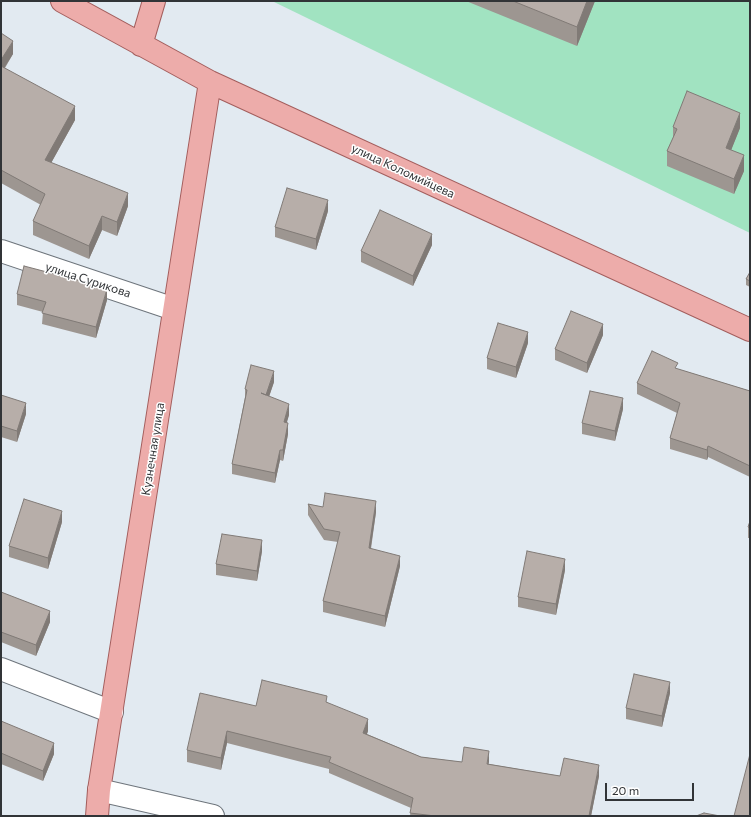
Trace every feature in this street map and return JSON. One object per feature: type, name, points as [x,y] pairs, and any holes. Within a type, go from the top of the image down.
[{"type":"main road","name":"улица Коломийцева","points":[[62,1],[210,82],[750,330]]},
{"type":"main road","points":[[141,45],[154,1]]},
{"type":"main road","name":"Кузнечная улица","points":[[97,816],[99,790],[210,82]]},
{"type":"street","name":"улица Сурикова","points":[[1,251],[174,309]]},
{"type":"street","points":[[1,669],[112,712]]},
{"type":"street","points":[[99,790],[213,816]]},
{"type":"green space","points":[[272,1],[750,1],[750,233]]},
{"type":"building","points":[[513,1],[587,1],[577,27]]},
{"type":"building","points":[[1,33],[13,41],[1,60]]},
{"type":"building","points":[[1,66],[75,106],[45,160],[128,193],[117,222],[102,216],[89,246],[33,221],[45,194],[1,170]]},
{"type":"building","points":[[687,91],[740,113],[726,148],[744,155],[734,179],[667,151],[677,129],[673,127]]},
{"type":"building","points":[[287,188],[328,200],[316,239],[275,227]]},
{"type":"building","points":[[380,210],[432,234],[413,276],[361,251]]},
{"type":"building","points":[[24,266],[107,289],[96,327],[42,313],[46,302],[17,294]]},
{"type":"building","points":[[750,272],[750,281],[746,279]]},
{"type":"building","points":[[571,311],[603,324],[587,363],[555,349]]},
{"type":"building","points":[[498,323],[528,332],[516,367],[487,358]]},
{"type":"building","points":[[652,351],[678,363],[675,368],[750,391],[750,466],[708,446],[707,450],[670,438],[680,403],[637,383]]},
{"type":"building","points":[[251,365],[274,371],[266,395],[289,404],[284,422],[288,423],[283,450],[280,450],[275,473],[232,464],[247,390],[245,389]]},
{"type":"building","points":[[590,391],[623,398],[615,431],[582,423]]},
{"type":"building","points":[[1,395],[26,403],[17,431],[1,426]]},
{"type":"building","points":[[325,493],[376,501],[369,548],[400,556],[385,616],[323,601],[340,532],[324,529],[308,504],[323,507]]},
{"type":"building","points":[[24,499],[62,511],[48,558],[9,546]]},
{"type":"building","points":[[222,534],[262,540],[257,571],[216,564]]},
{"type":"building","points":[[527,551],[565,559],[556,604],[518,597]]},
{"type":"building","points":[[1,592],[50,611],[36,645],[1,632]]},
{"type":"building","points":[[634,674],[670,682],[662,716],[626,708]]},
{"type":"building","points":[[262,680],[327,696],[326,702],[368,719],[363,733],[421,757],[462,762],[464,747],[489,751],[487,764],[560,776],[564,758],[599,765],[589,816],[435,816],[410,813],[413,798],[329,762],[331,757],[227,731],[221,758],[187,750],[200,693],[256,706]]},
{"type":"building","points":[[1,721],[54,743],[43,771],[1,753]]},
{"type":"building","points":[[750,754],[750,816],[734,816]]},
{"type":"building","points":[[704,813],[720,816],[696,816]]}]
